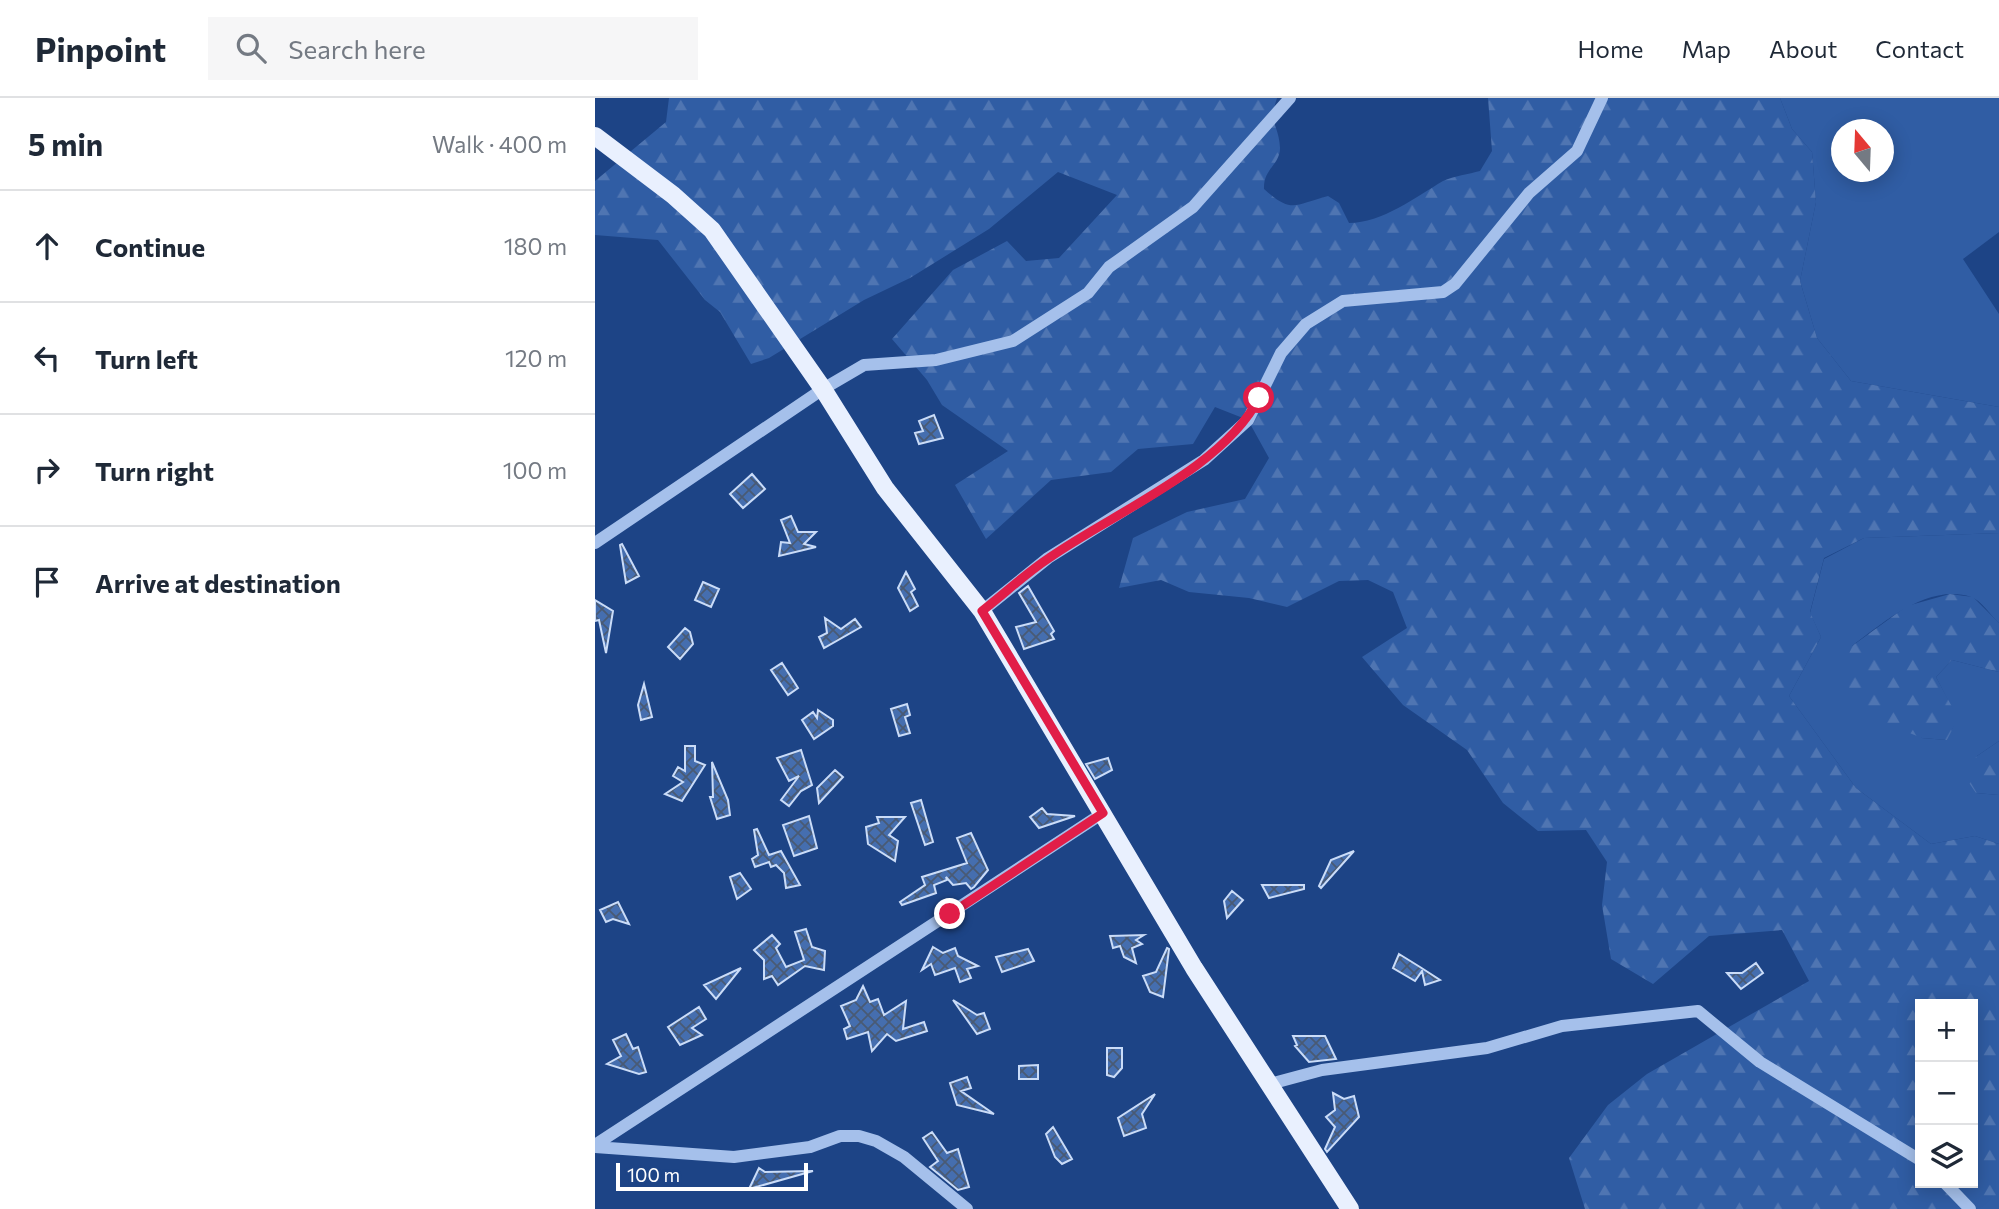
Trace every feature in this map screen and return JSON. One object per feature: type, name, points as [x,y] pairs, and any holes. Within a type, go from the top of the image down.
[{"type":"main road","points":[[595,136],[673,195],[712,230],[823,389],[885,488],[982,611],[1194,968],[1350,1209]]},
{"type":"street","points":[[595,543],[823,389],[864,365],[936,360],[1013,341],[1088,293],[1109,267],[1193,207],[1290,98]]},
{"type":"street","points":[[982,611],[1048,558],[1204,460],[1248,420],[1281,353],[1306,324],[1343,301],[1443,292],[1455,284],[1529,193],[1577,151],[1602,98]]},
{"type":"street","points":[[595,1146],[1103,813]]},
{"type":"street","points":[[1269,1084],[1322,1070],[1487,1048],[1562,1026],[1698,1011],[1761,1062],[1915,1157]]},
{"type":"street","points":[[595,1146],[734,1157],[810,1147],[840,1136],[859,1136],[876,1141],[904,1157],[967,1209]]},
{"type":"street","points":[[1950,1188],[1970,1209]]},
{"type":"green space","points":[[669,98],[1277,98],[1274,119],[1280,148],[1264,182],[1264,189],[1288,205],[1328,196],[1339,203],[1349,223],[1374,219],[1443,181],[1480,171],[1492,151],[1488,98],[1780,98],[1792,129],[1812,152],[1816,202],[1800,281],[1817,338],[1851,381],[1999,407],[1999,533],[1864,538],[1824,558],[1810,612],[1821,637],[1789,696],[1856,788],[1931,844],[1975,836],[1999,844],[1999,1209],[1585,1209],[1569,1158],[1608,1105],[1647,1074],[1809,981],[1782,930],[1709,936],[1653,984],[1611,959],[1602,905],[1607,862],[1586,830],[1538,831],[1503,803],[1467,750],[1403,705],[1362,657],[1407,628],[1393,592],[1368,580],[1339,581],[1287,607],[1249,598],[1189,592],[1161,580],[1119,588],[1133,538],[1187,512],[1245,499],[1269,458],[1248,420],[1215,407],[1193,444],[1138,449],[1111,472],[1051,480],[986,539],[955,485],[1008,451],[942,405],[927,380],[892,339],[953,270],[1007,241],[1026,261],[1059,258],[1117,195],[1058,172],[989,229],[910,278],[864,300],[769,358],[751,364],[720,312],[705,300],[658,240],[595,235],[595,181],[666,122]]},
{"type":"green space","points":[[1780,98],[1999,98],[1999,232],[1963,259],[1999,314],[1999,407],[1851,381],[1817,338],[1800,281],[1816,202],[1812,152],[1792,129]]},
{"type":"green space","points":[[1999,533],[1999,623],[1971,597],[1955,594],[1939,596],[1907,608],[1852,646],[1922,738],[1947,740],[1957,718],[1936,677],[1952,660],[1999,672],[1999,741],[1977,756],[1976,793],[1999,795],[1999,844],[1975,836],[1931,844],[1856,788],[1789,696],[1821,637],[1810,613],[1824,559],[1864,538]]},
{"type":"green space","points":[[1950,594],[1973,597],[1999,623],[1999,672],[1952,660],[1936,677],[1958,718],[1947,740],[1922,738],[1857,712],[1843,669],[1852,646],[1907,606]]},
{"type":"green space","points":[[1999,741],[1999,795],[1976,793],[1963,774],[1977,756]]},
{"type":"building","points":[[934,415],[943,438],[919,444],[915,433],[923,431],[919,421]]},
{"type":"building","points":[[752,474],[765,489],[743,508],[730,494]]},
{"type":"building","points":[[791,516],[798,532],[816,532],[804,544],[816,547],[779,556],[781,542],[790,543],[781,520]]},
{"type":"building","points":[[622,544],[639,576],[626,583],[620,545]]},
{"type":"building","points":[[906,572],[915,589],[911,592],[918,606],[910,611],[898,588]]},
{"type":"building","points":[[703,582],[719,589],[711,607],[695,600]]},
{"type":"building","points":[[1028,586],[1054,631],[1051,634],[1054,639],[1024,649],[1016,627],[1036,622],[1019,593]]},
{"type":"building","points":[[595,600],[613,611],[606,653],[599,620],[595,621]]},
{"type":"building","points":[[825,618],[841,629],[855,619],[861,627],[824,648],[819,637],[827,633]]},
{"type":"building","points":[[685,628],[690,632],[693,644],[680,659],[668,647]]},
{"type":"building","points":[[782,663],[798,688],[788,695],[771,670]]},
{"type":"building","points":[[644,684],[652,717],[641,720],[638,705]]},
{"type":"building","points":[[907,704],[910,715],[905,717],[910,733],[899,736],[891,709]]},
{"type":"building","points":[[818,710],[833,720],[833,726],[814,739],[802,720],[813,712],[817,718]]},
{"type":"building","points":[[685,746],[695,746],[695,761],[705,765],[682,801],[665,794],[683,782],[673,776],[678,767],[685,771]]},
{"type":"building","points":[[801,750],[812,785],[801,791],[789,806],[781,800],[799,776],[789,781],[777,758]]},
{"type":"building","points":[[1108,758],[1112,770],[1095,779],[1086,764]]},
{"type":"building","points":[[712,762],[728,800],[730,815],[717,819],[710,797],[713,797]]},
{"type":"building","points":[[835,770],[843,777],[819,803],[817,788]]},
{"type":"building","points":[[921,800],[933,842],[925,845],[911,803]]},
{"type":"building","points":[[1042,808],[1047,814],[1075,816],[1039,828],[1030,817]]},
{"type":"building","points":[[809,816],[817,848],[794,856],[783,825]]},
{"type":"building","points":[[877,817],[905,817],[889,835],[898,841],[895,861],[868,844],[866,827],[879,823]]},
{"type":"building","points":[[757,829],[769,855],[781,851],[800,885],[786,888],[784,873],[776,865],[771,867],[769,862],[755,867],[752,859],[758,855],[754,830]]},
{"type":"building","points":[[971,833],[988,870],[974,887],[971,889],[966,883],[953,885],[946,877],[947,880],[934,885],[936,893],[902,905],[900,902],[925,885],[922,877],[967,863],[957,838]]},
{"type":"building","points":[[1354,851],[1321,888],[1319,886],[1331,860]]},
{"type":"building","points":[[740,873],[751,889],[737,899],[730,877]]},
{"type":"building","points":[[1262,885],[1304,885],[1304,889],[1269,898]]},
{"type":"building","points":[[1232,891],[1243,900],[1227,918],[1224,901]]},
{"type":"building","points":[[618,902],[629,924],[613,919],[606,922],[600,910]]},
{"type":"building","points":[[806,929],[812,947],[825,951],[824,970],[805,966],[778,985],[772,976],[764,979],[764,960],[754,950],[772,935],[780,944],[776,948],[786,967],[804,960],[795,932]]},
{"type":"building","points":[[1144,935],[1136,940],[1142,944],[1132,948],[1136,963],[1124,957],[1120,946],[1113,948],[1110,936]]},
{"type":"building","points":[[933,947],[943,953],[955,948],[958,956],[978,966],[967,969],[971,978],[960,982],[955,968],[935,975],[931,964],[922,970]]},
{"type":"building","points":[[1167,948],[1163,997],[1150,992],[1143,976],[1156,972]]},
{"type":"building","points":[[1028,949],[1034,961],[1002,972],[996,957]]},
{"type":"building","points":[[1399,954],[1440,980],[1425,985],[1422,971],[1415,981],[1393,968]]},
{"type":"building","points":[[1756,963],[1763,973],[1741,989],[1727,973],[1742,973]]},
{"type":"building","points":[[741,968],[716,999],[704,985]]},
{"type":"building","points":[[863,986],[870,1002],[878,999],[884,1015],[906,1001],[903,1029],[924,1022],[927,1031],[896,1041],[887,1034],[872,1051],[868,1032],[847,1039],[844,1029],[850,1026],[841,1006],[856,1000]]},
{"type":"building","points":[[953,1000],[977,1015],[984,1013],[990,1029],[977,1034]]},
{"type":"building","points":[[699,1007],[706,1019],[692,1028],[702,1035],[680,1045],[668,1027]]},
{"type":"building","points":[[626,1034],[633,1049],[638,1047],[646,1072],[639,1074],[607,1064],[621,1056],[613,1040]]},
{"type":"building","points":[[1293,1036],[1325,1036],[1336,1059],[1309,1062],[1295,1046],[1297,1045]]},
{"type":"building","points":[[1107,1048],[1122,1048],[1122,1068],[1114,1077],[1107,1075]]},
{"type":"building","points":[[1038,1065],[1038,1079],[1019,1079],[1019,1066]]},
{"type":"building","points":[[967,1077],[971,1088],[961,1091],[994,1114],[957,1105],[950,1083]]},
{"type":"building","points":[[1333,1093],[1344,1099],[1354,1096],[1359,1117],[1327,1152],[1325,1149],[1335,1127],[1326,1117],[1335,1110]]},
{"type":"building","points":[[1155,1094],[1142,1114],[1146,1128],[1124,1136],[1118,1118]]},
{"type":"building","points":[[1053,1127],[1072,1159],[1062,1164],[1055,1157],[1046,1134]]},
{"type":"building","points":[[932,1132],[947,1153],[958,1149],[969,1187],[958,1190],[930,1167],[938,1161],[923,1138]]},
{"type":"building","points":[[759,1168],[765,1172],[813,1171],[749,1189]]},
{"type":"route","points":[[950,914],[1103,813],[982,611],[1048,558],[1204,460],[1248,420],[1259,398]]}]
